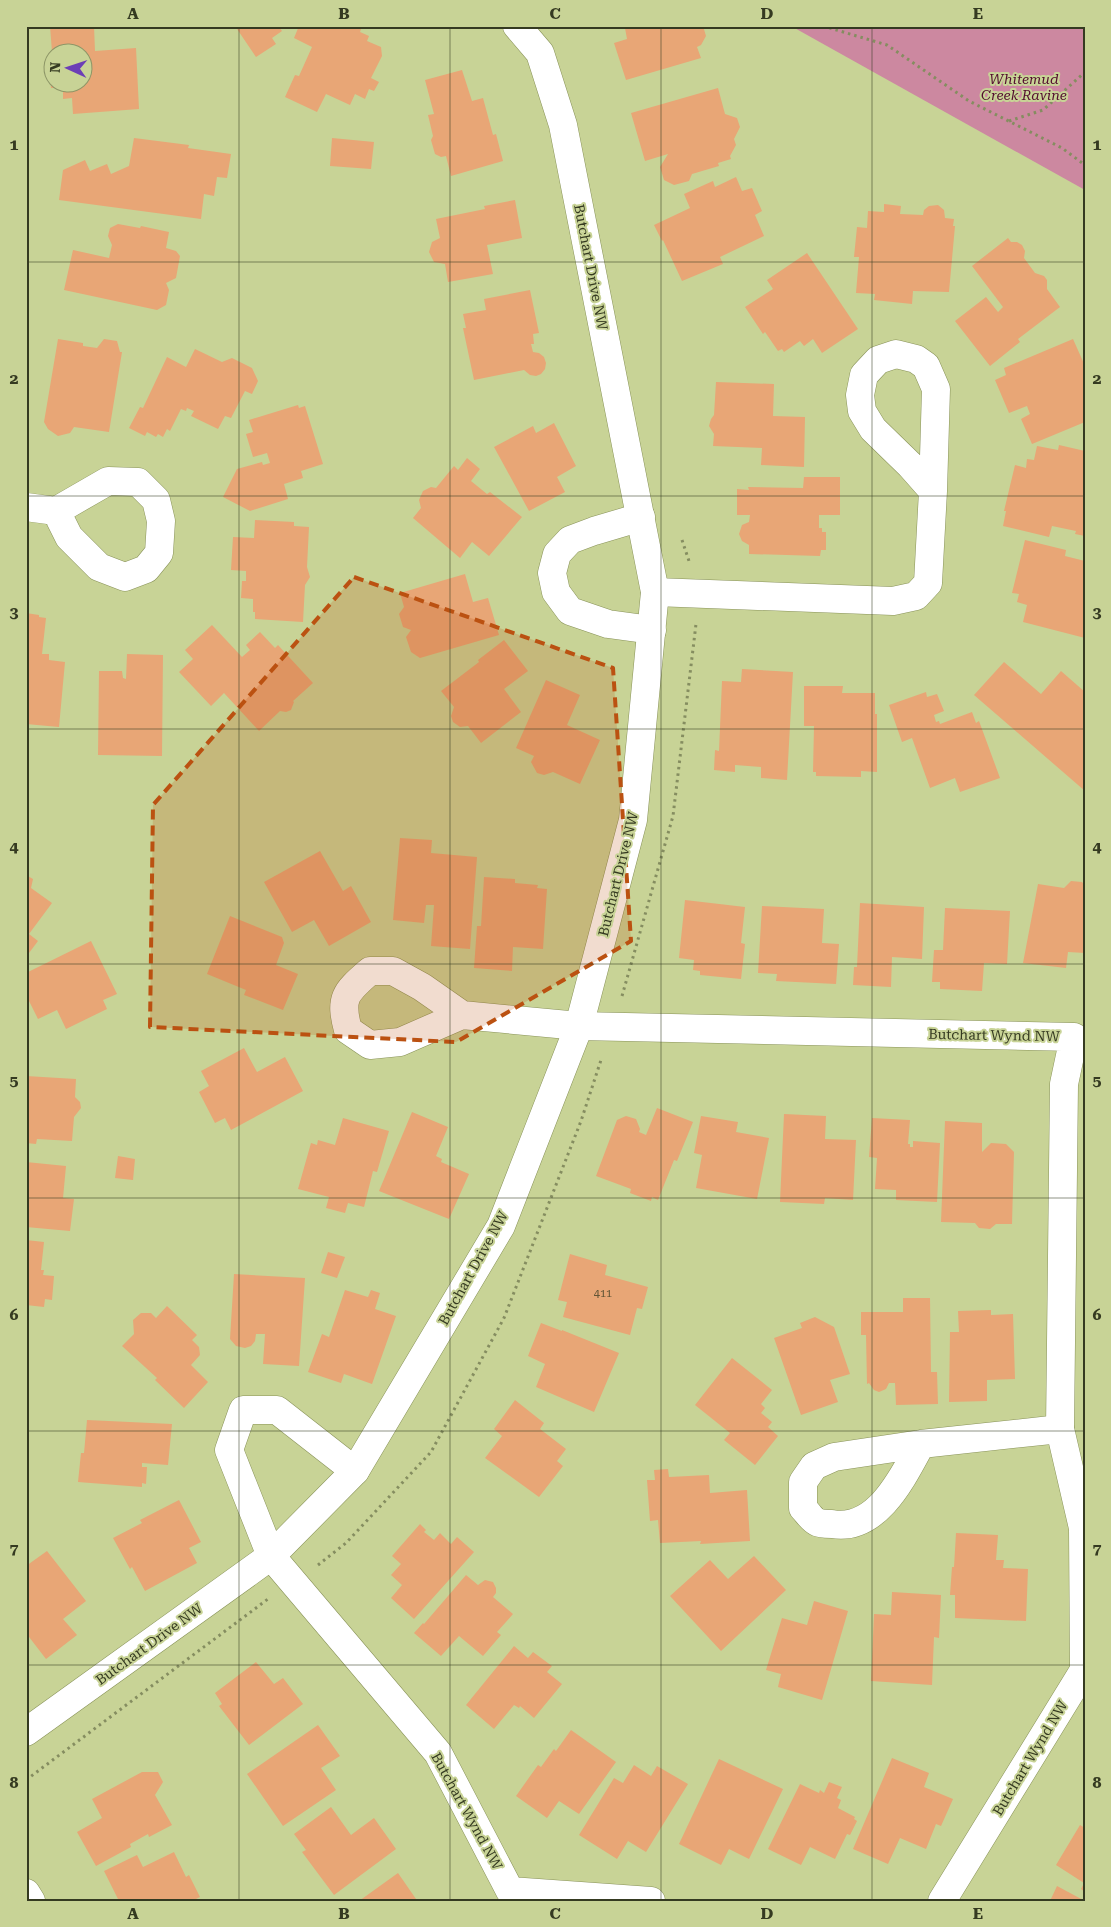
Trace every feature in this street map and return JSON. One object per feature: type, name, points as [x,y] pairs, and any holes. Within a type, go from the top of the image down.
[{"type":"street","name":"Butchart Drive NW","points":[[26,1732],[271,1556],[355,1471],[501,1226],[579,1026],[633,820],[655,592],[563,125],[540,53],[517,26]]},
{"type":"street","points":[[655,592],[893,601],[916,596],[928,583],[933,491]]},
{"type":"street","points":[[26,507],[56,511]]},
{"type":"street","points":[[641,517],[570,540],[557,554],[552,573],[556,592],[570,611],[608,624],[652,630]]},
{"type":"street","points":[[462,1016],[579,1026]]},
{"type":"street","name":"Butchart Wynd NW","points":[[579,1026],[1074,1036],[1064,1084],[1060,1429],[1083,1528],[1084,1670],[942,1901]]},
{"type":"street","points":[[271,1556],[229,1450],[242,1410],[277,1410],[355,1471]]},
{"type":"street","points":[[921,1444],[1060,1429]]},
{"type":"street","name":"Butchart Wynd NW","points":[[271,1556],[438,1753],[510,1891],[652,1901]]},
{"type":"street","points":[[26,1893],[31,1901]]},
{"type":"path","points":[[823,26],[887,45],[969,101],[1062,148],[1085,165]]},
{"type":"path","points":[[1009,121],[1043,110],[1085,72]]},
{"type":"highlighted area","points":[[354,577],[613,668],[631,941],[456,1042],[150,1027],[153,805]]},
{"type":"green space","name":"Whitemud Creek Ravine","points":[[791,26],[1085,26],[1085,190]]},
{"type":"building","points":[[50,26],[94,26],[95,51],[136,48],[139,109],[73,114],[72,98],[63,99],[63,92],[92,92],[92,42],[51,42]]},
{"type":"building","points":[[235,26],[278,26],[282,31],[272,38],[276,44],[256,57]]},
{"type":"building","points":[[299,26],[362,26],[360,32],[369,36],[367,41],[381,47],[382,56],[371,78],[379,82],[374,91],[369,89],[365,99],[355,94],[350,105],[326,94],[317,112],[285,97],[295,75],[299,76],[312,47],[294,38]]},
{"type":"building","points":[[632,26],[703,26],[706,36],[701,45],[697,47],[701,58],[626,80],[614,43],[627,39],[625,28]]},
{"type":"building","points":[[462,70],[472,101],[483,98],[493,135],[496,134],[503,161],[451,176],[446,156],[441,157],[435,154],[431,140],[433,136],[428,115],[434,114],[425,80]]},
{"type":"building","points":[[718,88],[725,114],[737,118],[740,127],[734,139],[736,145],[730,156],[731,159],[718,163],[719,166],[692,174],[689,181],[674,185],[664,180],[660,167],[668,154],[645,161],[631,113]]},
{"type":"building","points":[[134,138],[189,145],[188,148],[231,154],[227,178],[217,177],[214,196],[204,194],[201,219],[59,200],[63,170],[85,160],[90,171],[107,164],[111,174],[129,166]]},
{"type":"building","points":[[332,138],[374,142],[371,169],[330,166]]},
{"type":"building","points":[[736,177],[742,191],[752,188],[762,211],[755,215],[764,236],[720,257],[723,264],[682,281],[654,225],[690,208],[684,194],[713,181],[715,187]]},
{"type":"building","points":[[515,200],[522,238],[487,245],[493,274],[448,282],[445,264],[434,262],[429,252],[432,242],[440,238],[436,219],[485,209],[484,206]]},
{"type":"building","points":[[884,204],[901,206],[900,214],[923,215],[924,210],[929,206],[938,205],[944,210],[945,218],[954,219],[949,292],[913,291],[912,304],[874,300],[875,294],[856,293],[859,257],[854,257],[857,227],[867,228],[868,211],[884,212]]},
{"type":"building","points":[[118,224],[140,228],[141,226],[169,232],[166,248],[176,251],[180,256],[176,278],[166,283],[169,290],[166,305],[157,310],[64,290],[73,250],[109,258],[112,245],[108,236],[110,228]]},
{"type":"building","points":[[1008,238],[1011,242],[1017,242],[1022,245],[1025,251],[1024,258],[1035,273],[1044,276],[1047,280],[1047,289],[1060,307],[1018,339],[1020,342],[990,366],[955,321],[986,297],[998,312],[1003,307],[972,266]]},
{"type":"building","points":[[807,253],[858,329],[822,353],[813,339],[804,346],[800,341],[784,352],[782,349],[778,351],[765,332],[763,334],[745,307],[773,289],[767,280]]},
{"type":"building","points":[[530,290],[539,333],[533,334],[534,344],[531,344],[533,352],[539,353],[544,357],[545,369],[536,376],[530,375],[524,370],[474,380],[463,328],[466,328],[463,314],[486,310],[484,299]]},
{"type":"building","points":[[58,339],[83,343],[83,346],[97,348],[104,339],[117,341],[120,352],[122,352],[109,432],[74,427],[70,433],[58,436],[48,429],[44,422]]},
{"type":"building","points":[[1073,339],[1085,366],[1085,422],[1032,444],[1021,419],[1030,414],[1027,406],[1009,413],[995,380],[1006,375],[1004,368]]},
{"type":"building","points":[[195,349],[222,362],[232,358],[252,368],[258,381],[252,394],[245,391],[231,418],[225,416],[218,429],[191,416],[194,411],[187,408],[186,411],[181,409],[170,431],[167,429],[163,437],[158,434],[156,437],[147,432],[145,436],[129,428],[140,407],[143,408],[167,357],[186,367]]},
{"type":"building","points":[[716,382],[774,384],[773,416],[805,417],[804,467],[761,465],[762,448],[713,446],[714,434],[709,426],[714,415]]},
{"type":"building","points":[[298,405],[299,408],[305,406],[323,464],[301,471],[303,478],[284,484],[288,499],[250,511],[223,497],[237,469],[262,462],[263,465],[270,463],[267,453],[253,457],[246,434],[253,432],[249,420]]},
{"type":"building","points":[[554,423],[576,466],[557,477],[565,492],[529,511],[494,447],[533,426],[536,433]]},
{"type":"building","points":[[1059,445],[1085,451],[1085,536],[1075,534],[1076,531],[1052,526],[1049,537],[1003,526],[1006,511],[1004,511],[1015,465],[1026,468],[1027,459],[1034,460],[1037,446],[1058,450]]},
{"type":"building","points":[[467,458],[480,469],[471,481],[487,494],[490,492],[522,517],[489,556],[472,542],[460,558],[413,518],[421,508],[419,500],[423,491],[431,487],[436,488],[454,466],[458,470]]},
{"type":"building","points":[[804,477],[840,477],[840,515],[819,515],[819,528],[822,528],[822,532],[826,532],[826,550],[821,550],[820,556],[749,554],[749,545],[742,541],[739,534],[742,525],[749,522],[750,515],[737,515],[737,489],[749,490],[748,487],[803,488]]},
{"type":"building","points":[[255,520],[294,522],[294,526],[309,527],[307,567],[310,577],[305,585],[303,622],[255,619],[253,599],[241,598],[242,581],[246,581],[246,571],[231,570],[233,537],[254,538]]},
{"type":"building","points":[[1025,540],[1066,550],[1065,556],[1085,561],[1085,638],[1023,622],[1027,605],[1017,602],[1019,594],[1012,593]]},
{"type":"building","points":[[465,574],[473,602],[488,598],[499,635],[420,658],[411,652],[406,637],[411,630],[403,627],[399,614],[404,607],[400,593]]},
{"type":"building","points":[[26,613],[46,618],[42,654],[49,654],[49,660],[65,662],[59,727],[26,724]]},
{"type":"building","points":[[212,625],[242,657],[250,650],[246,645],[260,632],[275,648],[278,645],[313,683],[293,701],[291,710],[286,712],[280,711],[259,731],[224,693],[211,706],[179,672],[193,659],[185,650]]},
{"type":"building","points":[[504,640],[528,671],[504,689],[521,712],[481,743],[468,726],[460,727],[453,722],[451,716],[454,707],[441,691]]},
{"type":"building","points":[[127,654],[163,655],[162,756],[98,755],[99,671],[122,671],[123,678],[126,679]]},
{"type":"building","points":[[1004,662],[1041,694],[1061,671],[1085,692],[1085,791],[974,695]]},
{"type":"building","points":[[742,669],[793,672],[787,780],[761,778],[761,767],[735,765],[735,772],[714,770],[715,750],[719,751],[722,681],[741,682]]},
{"type":"building","points":[[546,680],[580,695],[567,725],[600,740],[580,784],[553,772],[544,775],[537,773],[531,762],[534,756],[516,748]]},
{"type":"building","points":[[804,686],[843,686],[842,693],[875,693],[877,772],[861,771],[861,777],[816,776],[816,772],[813,772],[814,726],[804,726]]},
{"type":"building","points":[[926,692],[927,697],[937,694],[944,711],[934,715],[936,722],[939,721],[940,724],[972,712],[976,723],[979,721],[1000,778],[960,792],[955,778],[930,788],[912,738],[902,742],[889,705]]},
{"type":"building","points":[[400,838],[432,840],[431,853],[477,857],[470,949],[431,946],[434,905],[426,905],[424,923],[393,920]]},
{"type":"building","points":[[320,851],[343,891],[351,886],[371,922],[329,946],[314,920],[292,932],[264,882]]},
{"type":"building","points":[[26,875],[33,879],[31,888],[52,903],[29,934],[38,941],[26,957]]},
{"type":"building","points":[[484,877],[515,879],[515,883],[538,885],[537,888],[547,889],[543,949],[513,947],[512,971],[474,968],[477,926],[481,926]]},
{"type":"building","points":[[1071,881],[1082,882],[1085,886],[1085,953],[1068,952],[1066,968],[1023,963],[1038,884],[1064,888]]},
{"type":"building","points":[[685,900],[745,907],[741,943],[745,944],[741,979],[700,975],[700,971],[693,970],[694,960],[679,958]]},
{"type":"building","points":[[860,903],[924,907],[922,959],[892,957],[891,987],[853,985],[854,967],[857,967]]},
{"type":"building","points":[[762,906],[824,909],[822,943],[839,944],[836,984],[776,981],[777,974],[758,973]]},
{"type":"building","points":[[945,908],[1010,911],[1007,964],[984,963],[982,991],[940,989],[940,982],[932,982],[934,950],[943,950]]},
{"type":"building","points":[[230,916],[282,937],[284,943],[276,965],[298,974],[283,1010],[244,995],[246,990],[207,974]]},
{"type":"building","points":[[91,941],[117,994],[103,1000],[107,1009],[66,1029],[57,1010],[38,1019],[26,995],[26,973]]},
{"type":"building","points":[[244,1048],[257,1072],[285,1057],[303,1091],[231,1130],[225,1118],[215,1123],[199,1092],[209,1086],[201,1071]]},
{"type":"building","points":[[26,1076],[76,1079],[75,1097],[80,1102],[81,1108],[74,1117],[72,1141],[37,1139],[36,1144],[26,1143]]},
{"type":"building","points":[[657,1108],[693,1122],[677,1161],[674,1160],[658,1200],[652,1197],[651,1201],[630,1193],[631,1189],[596,1176],[617,1120],[626,1116],[636,1119],[640,1129],[639,1132],[646,1135]]},
{"type":"building","points":[[412,1112],[448,1127],[436,1156],[442,1159],[441,1162],[469,1174],[449,1219],[379,1191]]},
{"type":"building","points":[[784,1114],[826,1116],[825,1139],[856,1140],[853,1200],[825,1198],[824,1204],[780,1202]]},
{"type":"building","points":[[701,1116],[738,1122],[736,1132],[769,1138],[757,1199],[696,1188],[702,1155],[694,1153]]},
{"type":"building","points":[[343,1118],[389,1131],[377,1172],[373,1171],[364,1207],[348,1203],[345,1213],[326,1208],[329,1197],[298,1189],[311,1143],[317,1145],[318,1140],[335,1145]]},
{"type":"building","points":[[872,1118],[910,1120],[908,1144],[910,1144],[910,1147],[913,1147],[913,1141],[940,1143],[937,1202],[896,1200],[896,1190],[875,1189],[877,1158],[869,1157]]},
{"type":"building","points":[[945,1121],[982,1123],[982,1152],[991,1143],[1006,1144],[1014,1152],[1012,1224],[996,1224],[990,1229],[979,1228],[975,1223],[941,1222]]},
{"type":"building","points":[[118,1156],[135,1159],[133,1180],[115,1178]]},
{"type":"building","points":[[26,1162],[66,1166],[63,1198],[74,1199],[70,1231],[26,1227]]},
{"type":"building","points":[[26,1240],[44,1242],[41,1270],[44,1270],[43,1275],[54,1276],[52,1300],[45,1299],[44,1307],[26,1305]]},
{"type":"building","points":[[328,1252],[345,1257],[337,1278],[321,1273]]},
{"type":"building","points":[[570,1254],[607,1265],[605,1275],[648,1287],[642,1309],[637,1308],[630,1335],[563,1317],[567,1302],[558,1300]]},
{"type":"building","points":[[234,1274],[305,1278],[299,1366],[263,1364],[265,1334],[256,1334],[255,1341],[251,1346],[245,1348],[236,1346],[230,1339]]},
{"type":"building","points":[[345,1290],[368,1297],[371,1290],[380,1293],[375,1309],[396,1316],[372,1384],[344,1374],[341,1383],[308,1372],[322,1334],[329,1337]]},
{"type":"building","points":[[903,1298],[930,1298],[931,1372],[937,1372],[938,1404],[896,1405],[895,1383],[889,1383],[886,1389],[879,1392],[874,1390],[869,1383],[867,1384],[866,1335],[861,1335],[861,1312],[903,1312]]},
{"type":"building","points":[[167,1306],[197,1335],[192,1340],[199,1347],[200,1355],[191,1365],[208,1382],[184,1408],[155,1380],[157,1378],[122,1346],[134,1334],[133,1320],[141,1313],[151,1313],[156,1318]]},
{"type":"building","points":[[991,1310],[991,1315],[1013,1314],[1015,1379],[987,1380],[987,1401],[949,1402],[950,1332],[959,1332],[958,1311]]},
{"type":"building","points":[[815,1317],[834,1327],[850,1374],[830,1380],[838,1402],[801,1415],[774,1338],[802,1328],[800,1323]]},
{"type":"building","points":[[541,1323],[619,1353],[594,1412],[536,1387],[545,1364],[528,1356]]},
{"type":"building","points":[[732,1358],[772,1390],[761,1404],[765,1408],[761,1413],[772,1422],[768,1427],[778,1436],[755,1465],[724,1440],[730,1433],[695,1405]]},
{"type":"building","points":[[515,1400],[544,1423],[540,1429],[566,1449],[557,1461],[563,1466],[539,1497],[485,1458],[502,1436],[494,1429]]},
{"type":"building","points":[[87,1420],[172,1424],[168,1465],[142,1463],[142,1467],[147,1467],[146,1484],[142,1483],[142,1487],[78,1482],[81,1453],[84,1453]]},
{"type":"building","points":[[668,1469],[669,1477],[709,1475],[710,1493],[747,1490],[750,1541],[700,1544],[701,1541],[660,1543],[658,1520],[650,1521],[647,1480],[655,1480],[654,1470]]},
{"type":"building","points":[[179,1500],[201,1542],[189,1548],[197,1563],[145,1591],[113,1538],[142,1523],[140,1520]]},
{"type":"building","points":[[420,1524],[426,1530],[424,1532],[434,1540],[440,1533],[451,1544],[457,1537],[474,1552],[414,1619],[391,1598],[402,1585],[391,1575],[401,1564],[392,1556]]},
{"type":"building","points":[[956,1533],[998,1535],[996,1560],[1004,1560],[1003,1568],[1028,1569],[1026,1621],[955,1618],[955,1595],[950,1595]]},
{"type":"building","points":[[47,1551],[86,1601],[63,1619],[77,1635],[46,1659],[26,1633],[26,1566]]},
{"type":"building","points":[[754,1556],[786,1590],[721,1651],[670,1596],[710,1560],[728,1579]]},
{"type":"building","points":[[466,1575],[478,1585],[485,1580],[493,1582],[496,1593],[493,1597],[513,1614],[497,1632],[501,1635],[483,1656],[459,1636],[441,1656],[414,1633]]},
{"type":"building","points":[[892,1592],[941,1595],[939,1638],[934,1637],[932,1685],[871,1681],[874,1614],[891,1615]]},
{"type":"building","points":[[814,1601],[848,1611],[822,1700],[778,1687],[781,1674],[766,1670],[782,1618],[807,1625]]},
{"type":"building","points":[[514,1646],[528,1658],[533,1652],[552,1666],[547,1672],[562,1684],[534,1718],[520,1706],[519,1708],[514,1705],[494,1729],[466,1705]]},
{"type":"building","points":[[256,1662],[274,1684],[283,1678],[303,1704],[249,1745],[219,1706],[222,1704],[215,1693]]},
{"type":"building","points":[[318,1725],[340,1756],[321,1768],[336,1790],[283,1826],[247,1774]]},
{"type":"building","points":[[571,1730],[616,1762],[579,1814],[559,1801],[547,1818],[516,1796],[538,1765],[541,1767],[554,1749],[556,1751]]},
{"type":"building","points":[[892,1758],[929,1773],[924,1787],[953,1799],[941,1826],[936,1824],[926,1849],[900,1838],[888,1864],[853,1849]]},
{"type":"building","points":[[719,1759],[783,1789],[749,1859],[729,1849],[721,1865],[679,1844]]},
{"type":"building","points":[[634,1765],[651,1776],[657,1766],[688,1784],[646,1852],[628,1841],[617,1859],[579,1835],[614,1778],[623,1783]]},
{"type":"building","points":[[142,1772],[158,1772],[163,1782],[155,1795],[172,1825],[149,1837],[148,1834],[130,1844],[131,1847],[96,1866],[77,1832],[102,1818],[92,1799]]},
{"type":"building","points":[[829,1782],[842,1787],[837,1798],[841,1800],[838,1808],[855,1817],[854,1819],[857,1821],[850,1835],[847,1834],[835,1859],[810,1847],[801,1865],[768,1849],[800,1784],[819,1793],[820,1790],[824,1793]]},
{"type":"building","points":[[331,1807],[351,1835],[374,1818],[396,1849],[334,1895],[302,1852],[306,1850],[294,1834]]},
{"type":"building","points":[[1080,1825],[1085,1828],[1085,1892],[1081,1889],[1084,1883],[1056,1865]]},
{"type":"building","points":[[174,1852],[186,1877],[189,1875],[200,1897],[192,1901],[119,1901],[104,1871],[137,1855],[143,1867]]},
{"type":"building","points":[[398,1873],[416,1899],[414,1901],[359,1901]]},
{"type":"building","points":[[1057,1886],[1085,1901],[1050,1901]]}]
